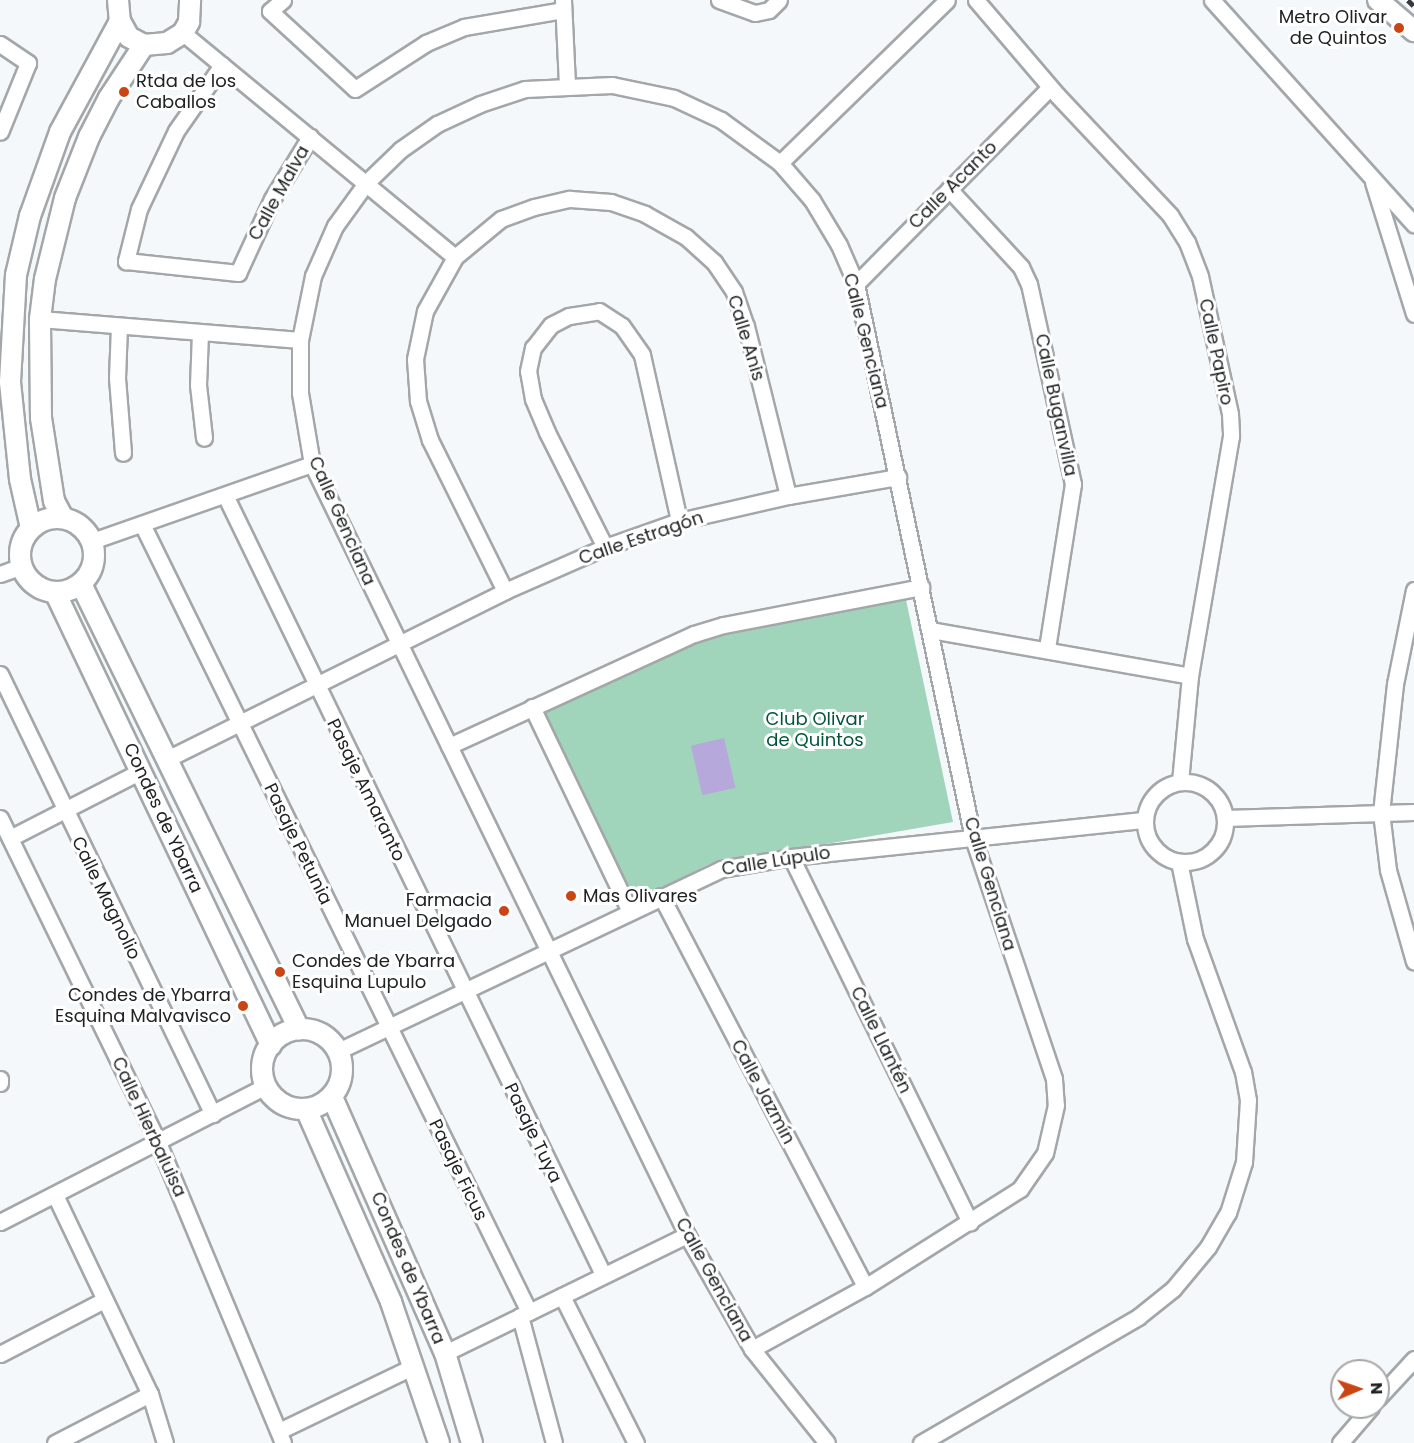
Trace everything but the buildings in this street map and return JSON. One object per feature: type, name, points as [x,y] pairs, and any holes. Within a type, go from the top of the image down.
[{"type":"main road","points":[[118,0],[120,21],[129,37],[144,45],[167,43],[183,33],[189,22],[190,0]]},
{"type":"main road","points":[[1378,0],[1414,31]]},
{"type":"main road","points":[[31,528],[14,432],[6,316],[46,168],[60,132],[120,21]]},
{"type":"main road","points":[[63,518],[54,501],[41,418],[40,319],[45,279],[65,198],[109,98],[144,45]]},
{"type":"main road","points":[[52,518],[63,518],[76,522],[92,541],[94,564],[81,584],[55,592],[34,585],[22,566],[21,546],[31,528],[52,518]]},
{"type":"main road","name":"Condes de Ybarra","points":[[81,584],[299,1029]]},
{"type":"main road","name":"Condes de Ybarra","points":[[55,592],[271,1045]]},
{"type":"main road","points":[[299,1029],[322,1034],[338,1051],[342,1075],[332,1097],[306,1109],[284,1105],[266,1086],[262,1066],[271,1045],[288,1031],[299,1029]]},
{"type":"main road","name":"Condes de Ybarra","points":[[332,1097],[445,1353],[471,1443]]},
{"type":"main road","name":"Condes de Ybarra","points":[[306,1109],[363,1232],[414,1366],[439,1443]]},
{"type":"street","points":[[283,0],[270,11],[355,89],[426,43],[464,27],[563,5],[567,85]]},
{"type":"street","points":[[719,0],[755,12],[769,10],[779,0]]},
{"type":"street","points":[[780,163],[947,0]]},
{"type":"street","name":"Calle Papiro","points":[[976,0],[1050,87],[1170,215],[1187,242],[1200,276],[1230,414],[1231,436],[1190,676],[1180,782]]},
{"type":"street","points":[[1212,0],[1414,224]]},
{"type":"street","name":"Calle Malva","points":[[183,33],[455,257]]},
{"type":"street","points":[[0,44],[28,63],[0,132]]},
{"type":"street","name":"Calle Malva","points":[[222,65],[176,131],[139,209],[126,261],[238,273],[272,199],[310,137]]},
{"type":"street","name":"Calle Genciana","points":[[752,1349],[865,1287],[970,1223],[1020,1189],[1035,1171],[1045,1153],[1056,1105],[1054,1079],[973,838],[856,284],[839,245],[812,200],[780,163],[721,120],[674,98],[612,86],[567,85],[525,89],[480,104],[437,124],[400,150],[366,183],[335,226],[313,276],[300,340],[300,393],[312,464],[687,1235],[752,1349],[827,1443]]},
{"type":"street","name":"Calle Acanto","points":[[856,284],[1050,87]]},
{"type":"street","points":[[1371,174],[1412,292],[1414,314]]},
{"type":"street","name":"Calle Buganvilla","points":[[949,189],[1021,267],[1029,284],[1073,484],[1047,649]]},
{"type":"street","name":"Calle Anis","points":[[505,591],[430,440],[418,400],[415,359],[425,311],[455,257],[501,219],[570,199],[610,202],[645,214],[686,237],[714,262],[734,292],[788,496]]},
{"type":"street","points":[[605,547],[547,432],[533,399],[528,371],[533,348],[551,325],[569,316],[599,311],[622,326],[642,356],[679,521]]},
{"type":"street","points":[[40,319],[300,340]]},
{"type":"street","points":[[119,326],[117,378],[123,453]]},
{"type":"street","points":[[200,333],[198,385],[204,438]]},
{"type":"street","points":[[92,541],[312,464]]},
{"type":"street","name":"Calle Estragón","points":[[167,759],[400,646],[505,591],[605,547],[679,521],[788,496],[898,477]]},
{"type":"street","name":"Pasaje Amaranto","points":[[225,495],[462,991]]},
{"type":"street","name":"Pasaje Petunia","points":[[142,524],[388,1027]]},
{"type":"street","points":[[0,574],[22,566]]},
{"type":"street","points":[[449,746],[672,641],[724,625],[921,587]]},
{"type":"street","points":[[1414,590],[1395,684],[1381,812],[1388,870],[1414,961]]},
{"type":"street","points":[[930,630],[1190,676]]},
{"type":"street","name":"Calle Magnolio","points":[[0,674],[63,810],[213,1114]]},
{"type":"street","points":[[532,707],[630,912]]},
{"type":"street","points":[[10,837],[141,771]]},
{"type":"street","points":[[1180,782],[1205,787],[1218,801],[1225,818],[1220,842],[1213,852],[1203,858],[1179,862],[1158,852],[1146,832],[1144,820],[1152,799],[1169,785],[1180,782]]},
{"type":"street","points":[[1225,818],[1414,812]]},
{"type":"street","name":"Calle Hierbaluisa","points":[[0,818],[157,1140],[281,1437]]},
{"type":"street","name":"Calle Lúpulo","points":[[338,1051],[715,870],[791,857],[1144,820]]},
{"type":"street","name":"Calle Llantén","points":[[791,857],[970,1223]]},
{"type":"street","points":[[921,1443],[1138,1317],[1173,1289],[1208,1247],[1228,1213],[1244,1162],[1248,1100],[1243,1072],[1195,939],[1179,862]]},
{"type":"street","name":"Calle Jazmín","points":[[661,896],[865,1287]]},
{"type":"street","name":"Pasaje Tuya","points":[[462,991],[603,1274]]},
{"type":"street","name":"Pasaje Ficus","points":[[388,1027],[524,1314],[555,1443]]},
{"type":"street","points":[[0,1222],[266,1086]]},
{"type":"street","points":[[55,1194],[150,1394],[165,1443]]},
{"type":"street","points":[[445,1353],[687,1235]]},
{"type":"street","points":[[562,1296],[636,1443]]},
{"type":"street","points":[[0,1354],[104,1300]]},
{"type":"street","points":[[1390,1384],[1413,1358]]},
{"type":"street","points":[[281,1437],[414,1366]]},
{"type":"street","points":[[56,1443],[150,1394]]},
{"type":"street","points":[[1340,1443],[1361,1419]]},
{"type":"green space","name":"Club Olivar de Quintos","points":[[905,595],[953,822],[709,864],[632,903],[540,712],[695,640]]},
{"type":"shaded area","points":[[724,738],[735,788],[702,795],[691,746]]},
{"type":"railway","points":[[1408,0],[1414,6]]},
{"type":"place","name":"Metro Olivar de Quintos","points":[[1399,28]]},
{"type":"place","name":"Rtda de los Caballos","points":[[124,92]]},
{"type":"place","name":"Mas Olivares","points":[[571,896]]},
{"type":"place","name":"Farmacia Manuel Delgado","points":[[504,911]]},
{"type":"place","name":"Condes de Ybarra Esquina Lupulo","points":[[280,972]]},
{"type":"place","name":"Condes de Ybarra Esquina Malvavisco","points":[[243,1006]]}]
